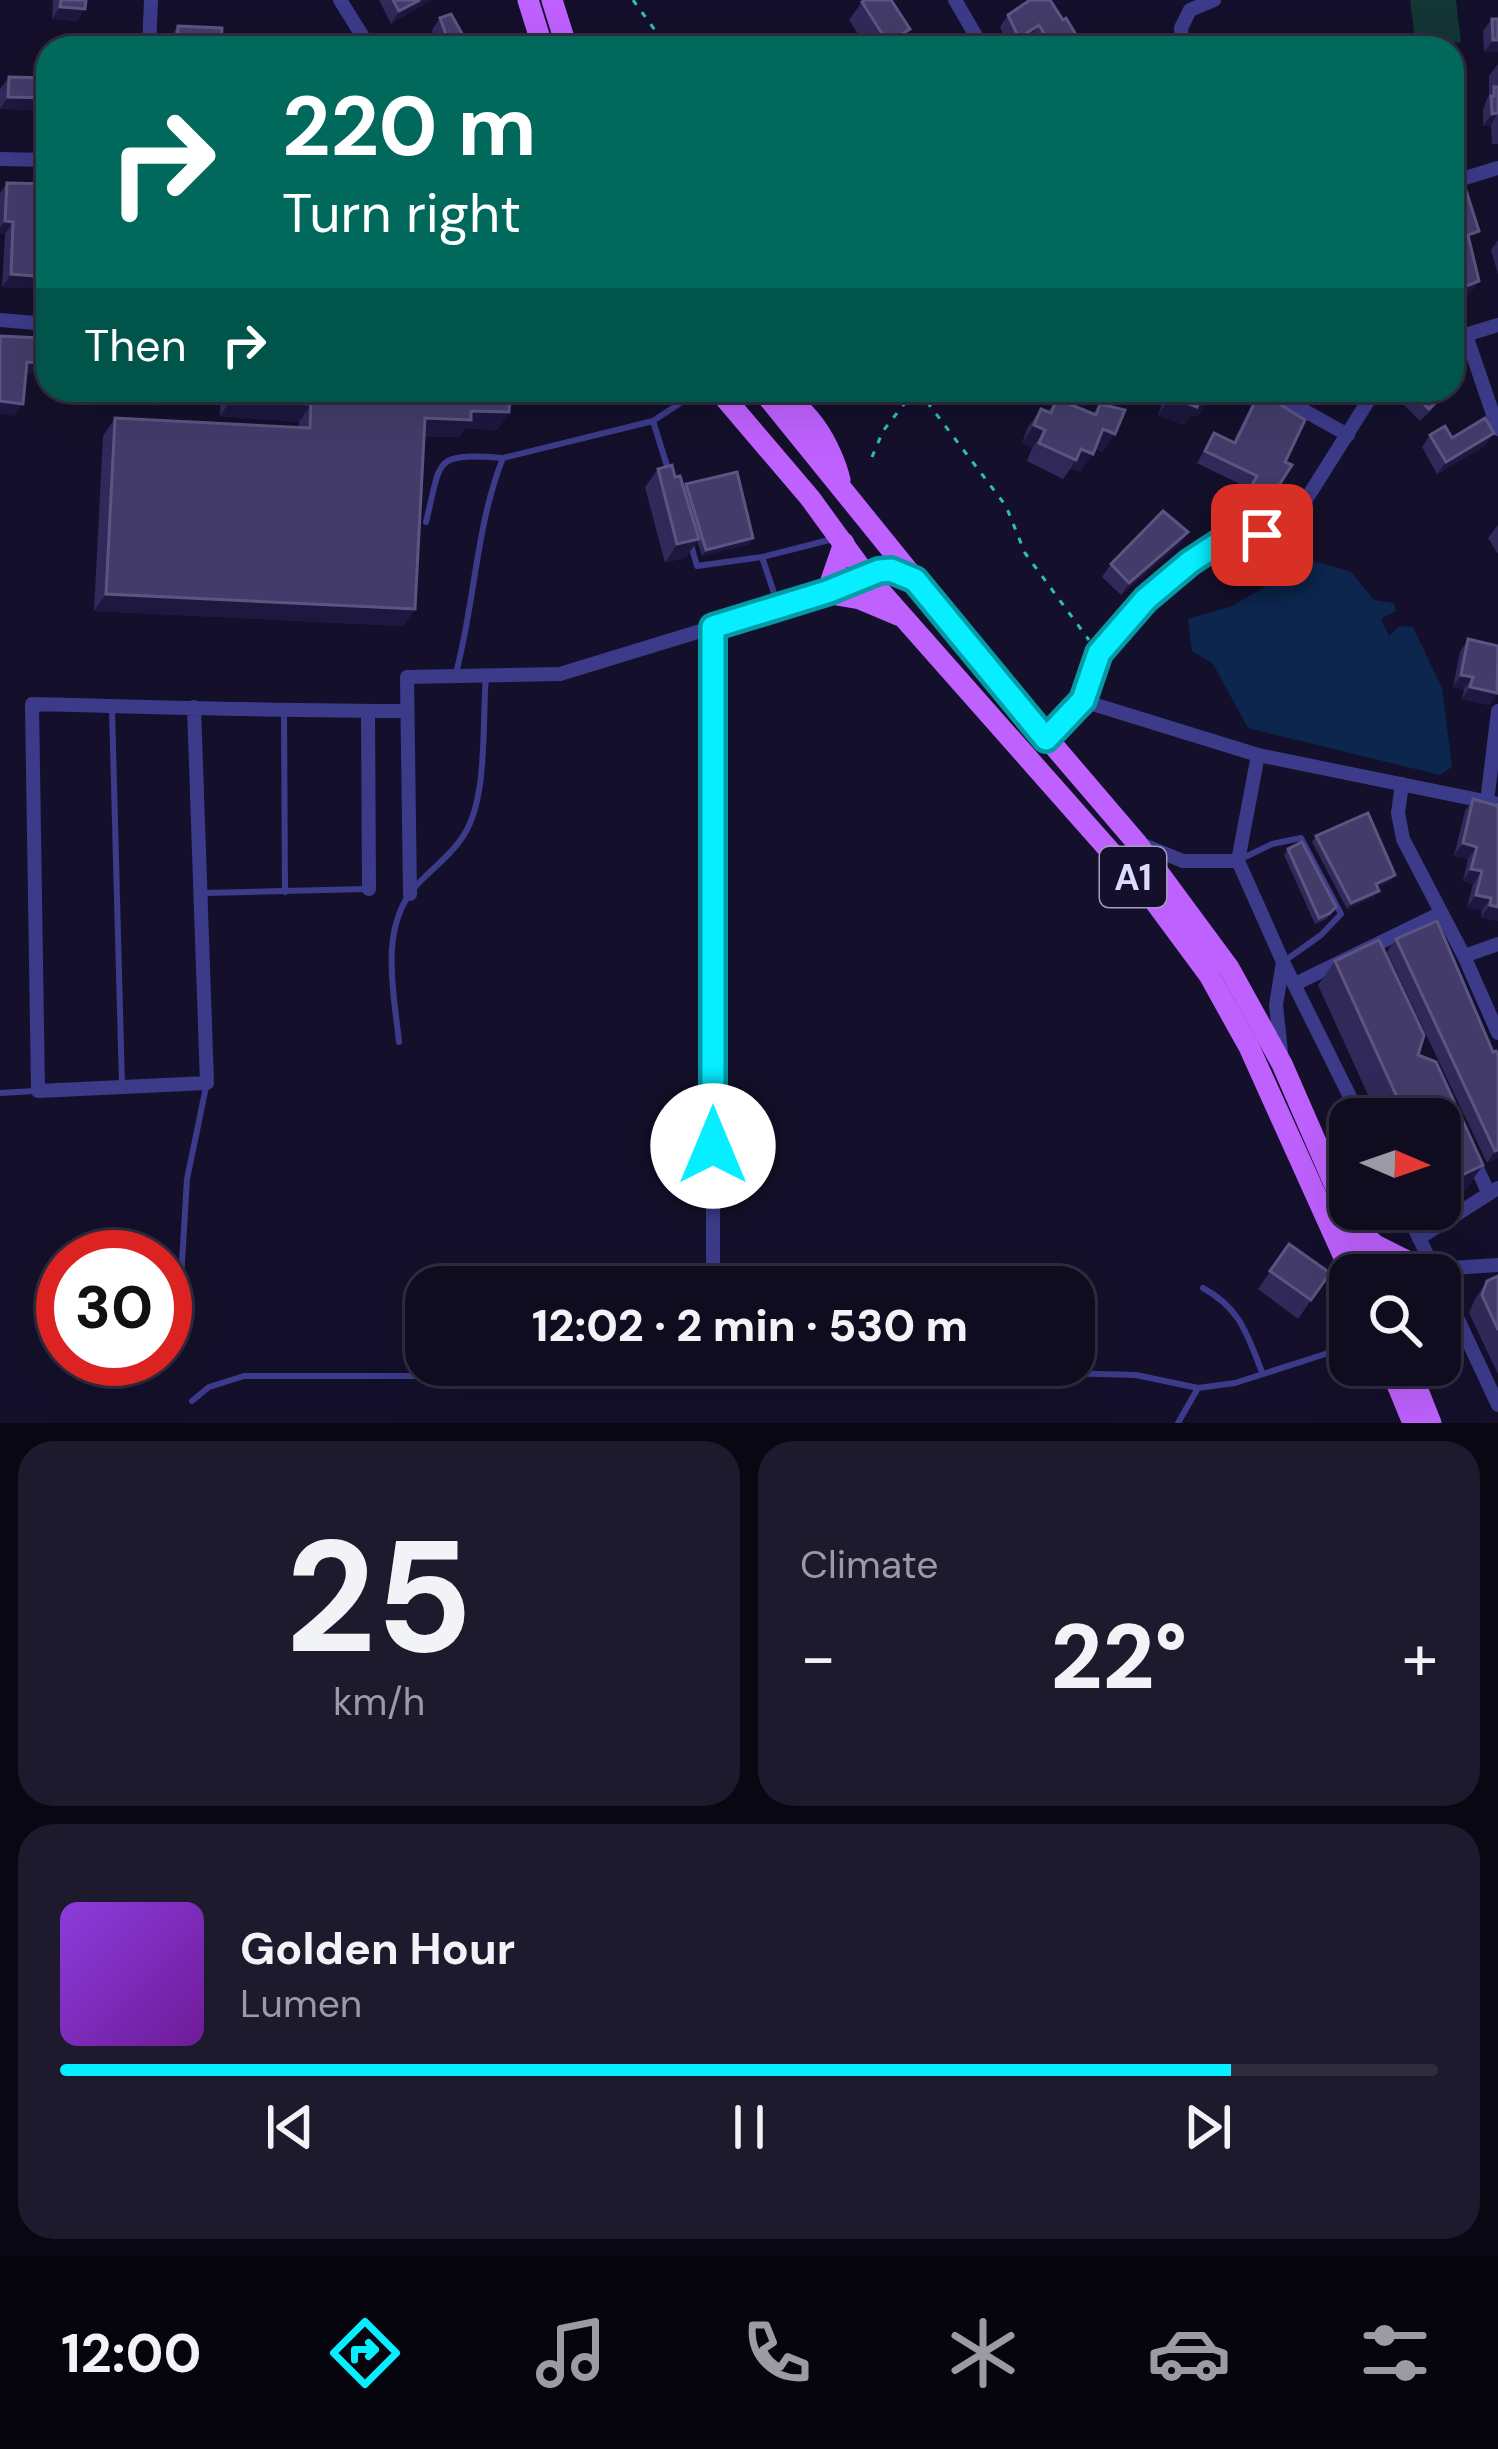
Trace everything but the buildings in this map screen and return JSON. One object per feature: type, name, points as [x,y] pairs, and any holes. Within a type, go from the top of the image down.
[{"type":"main road","points":[[528,0],[539,36]]},
{"type":"main road","points":[[552,0],[563,36]]},
{"type":"main road","name":"A1","points":[[725,402],[866,575],[1154,902],[1209,975],[1249,1047],[1343,1254]]},
{"type":"main road","name":"A1","points":[[792,402],[832,449],[842,490],[1136,842],[1229,968],[1282,1064],[1329,1168]]},
{"type":"main road","points":[[867,519],[866,575],[891,570],[915,580]]},
{"type":"main road","points":[[842,540],[826,592],[860,599],[904,618]]},
{"type":"main road","points":[[1357,1230],[1394,1254]]},
{"type":"main road","name":"A1","points":[[1357,1230],[1366,1254]]},
{"type":"main road","points":[[1398,1386],[1413,1423]]},
{"type":"main road","points":[[1417,1386],[1432,1423]]},
{"type":"street","points":[[150,36],[151,0]]},
{"type":"street","points":[[340,0],[362,36]]},
{"type":"street","points":[[955,0],[976,36]]},
{"type":"street","points":[[1181,36],[1190,10],[1214,0]]},
{"type":"street","points":[[0,159],[36,160]]},
{"type":"street","points":[[1464,178],[1498,168]]},
{"type":"street","points":[[0,320],[36,323]]},
{"type":"street","points":[[1464,335],[1498,325]]},
{"type":"street","points":[[1464,349],[1498,429]]},
{"type":"street","points":[[1289,402],[1348,435]]},
{"type":"street","points":[[1046,739],[1083,700],[1099,653],[1146,599],[1219,543],[1262,535],[1292,522],[1368,402]]},
{"type":"street","points":[[410,893],[407,677],[560,674],[826,592],[866,575]]},
{"type":"street","points":[[713,627],[713,1266]]},
{"type":"street","points":[[1083,700],[1258,755],[1492,803],[1498,711]]},
{"type":"street","points":[[194,706],[207,1083],[38,1091],[32,704],[194,706],[406,711]]},
{"type":"street","points":[[368,711],[369,889]]},
{"type":"street","points":[[1258,755],[1238,861],[1351,1098]]},
{"type":"street","points":[[1402,784],[1398,813],[1402,839],[1464,956],[1498,1033]]},
{"type":"street","points":[[1136,842],[1183,861],[1238,861]]},
{"type":"street","points":[[1294,984],[1441,913]]},
{"type":"street","points":[[1464,956],[1498,944]]},
{"type":"street","points":[[1371,945],[1381,965]]},
{"type":"street","points":[[1282,1064],[1276,1005],[1283,962]]},
{"type":"street","points":[[1419,1238],[1493,1190],[1461,1134]]},
{"type":"street","points":[[1415,1230],[1424,1254]]},
{"type":"street","points":[[1461,1268],[1498,1264]]},
{"type":"street","points":[[1461,1333],[1498,1405]]},
{"type":"lane","points":[[426,522],[447,458],[502,458],[653,421],[693,402]]},
{"type":"lane","points":[[653,421],[672,483]]},
{"type":"lane","points":[[455,676],[470,624],[491,486],[502,458]]},
{"type":"lane","points":[[685,524],[697,566],[842,540]]},
{"type":"lane","points":[[762,557],[779,607]]},
{"type":"lane","points":[[399,1042],[391,966],[396,925],[410,893],[465,833],[479,795],[486,676]]},
{"type":"lane","points":[[112,705],[122,1087]]},
{"type":"lane","points":[[284,709],[285,892]]},
{"type":"lane","points":[[1238,861],[1272,844],[1301,838],[1341,914],[1283,962]]},
{"type":"lane","points":[[200,893],[369,889]]},
{"type":"lane","points":[[184,1230],[187,1178],[207,1083]]},
{"type":"lane","points":[[0,1093],[38,1091]]},
{"type":"lane","points":[[1203,1288],[1228,1301],[1262,1372]]},
{"type":"lane","points":[[1095,1375],[1136,1376],[1198,1388],[1235,1383],[1329,1352]]},
{"type":"lane","points":[[192,1401],[209,1387],[244,1376],[405,1376]]},
{"type":"lane","points":[[1178,1423],[1198,1388]]},
{"type":"path","points":[[633,0],[659,36]]},
{"type":"path","points":[[872,457],[883,431],[907,402]]},
{"type":"path","points":[[926,402],[1006,506],[1025,553],[1099,653]]},
{"type":"green space","points":[[1410,0],[1456,0],[1460,36],[1414,36]]},
{"type":"water","points":[[1311,560],[1351,572],[1374,600],[1394,603],[1396,611],[1381,619],[1389,636],[1400,626],[1413,627],[1442,688],[1452,767],[1440,775],[1248,728],[1213,664],[1192,651],[1188,619],[1232,606]]},
{"type":"route","points":[[713,1146],[713,627],[879,571],[898,572],[915,580],[1046,739],[1083,700],[1099,653],[1146,599],[1219,543],[1262,535]]}]
